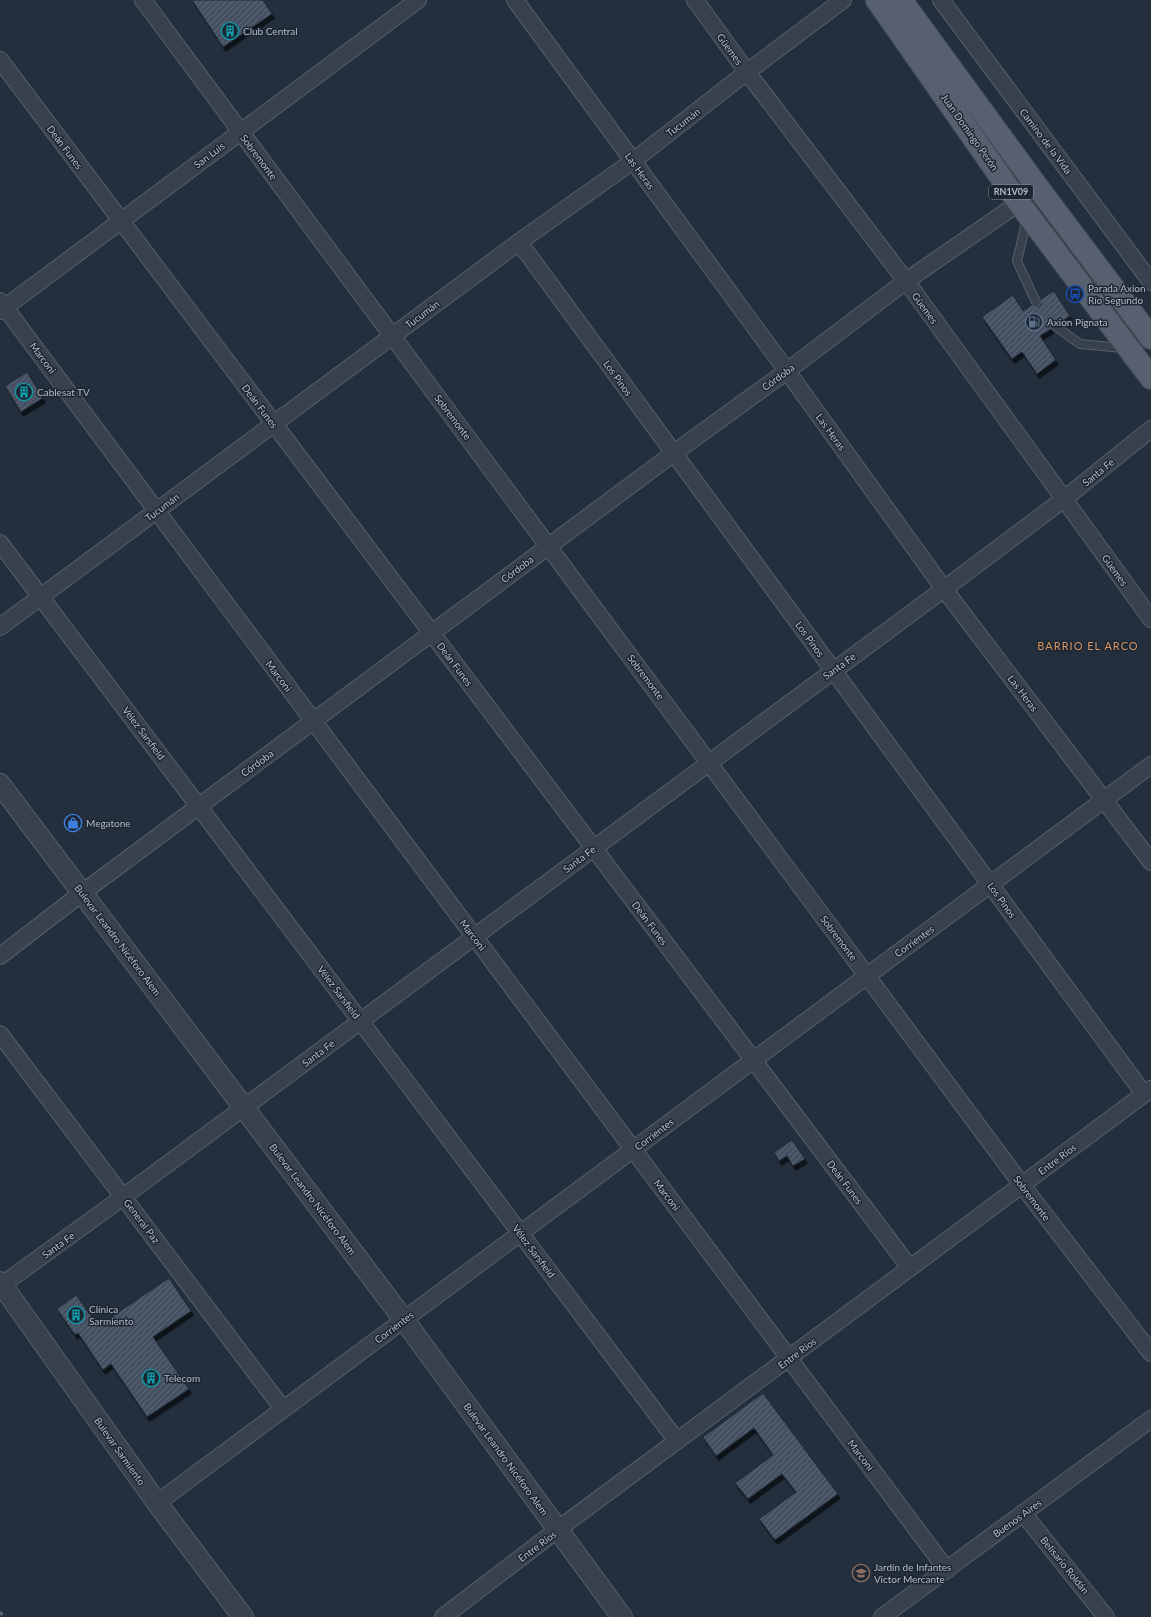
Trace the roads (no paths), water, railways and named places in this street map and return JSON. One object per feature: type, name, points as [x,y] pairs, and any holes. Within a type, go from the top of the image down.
[{"type":"main road","name":"Juan Domingo Perón","points":[[897,3],[1151,338]]},
{"type":"main road","name":"Juan Domingo Perón","points":[[897,3],[1023,209],[1151,378]]},
{"type":"street","name":"Sobremonte","points":[[143,0],[1022,1185],[1151,1353]]},
{"type":"street","name":"San Luis","points":[[2,306],[120,221],[418,0]]},
{"type":"street","name":"Las Heras","points":[[515,0],[787,371],[944,589],[1151,862]]},
{"type":"street","name":"Güemes","points":[[695,0],[747,72],[906,281],[1151,619]]},
{"type":"street","name":"Tucumán","points":[[0,627],[519,242],[633,161],[747,72],[843,0]]},
{"type":"street","name":"Camino de la Vida","points":[[941,0],[1151,282]]},
{"type":"street","name":"Deán Funes","points":[[0,60],[910,1268]]},
{"type":"street","name":"Córdoba","points":[[0,956],[198,806],[548,546],[787,371],[906,281],[1023,209],[1039,189]]},
{"type":"street","name":"Los Pinos","points":[[519,242],[990,885],[1148,1091]]},
{"type":"street","name":"Marconi","points":[[2,306],[157,511],[947,1570]]},
{"type":"street","name":"Santa Fe","points":[[1,1283],[123,1197],[244,1108],[944,589],[1064,499],[1151,429]]},
{"type":"street","name":"Vélez Sarsfield","points":[[0,543],[677,1441]]},
{"type":"street","name":"Corrientes","points":[[157,1503],[1151,765]]},
{"type":"street","name":"Bulevar Leandro Nicéforo Alem","points":[[0,784],[404,1320],[622,1617]]},
{"type":"street","name":"General Paz","points":[[0,1034],[283,1409]]},
{"type":"street","name":"Entre Ríos","points":[[443,1617],[557,1530],[1148,1091]]},
{"type":"street","name":"Bulevar Sarmiento","points":[[1,1283],[157,1503],[243,1617]]},
{"type":"street","name":"Buenos Aires","points":[[882,1617],[1151,1419]]},
{"type":"street","name":"Belisario Roldán","points":[[1023,1513],[1106,1617]]},
{"type":"lane","points":[[1023,209],[1017,261],[1036,302]]},
{"type":"lane","points":[[1055,326],[1080,344],[1128,348]]},
{"type":"railway","points":[[0,1612],[4,1617]]},
{"type":"place","name":"Club Central","points":[[230,31]]},
{"type":"place","name":"Parada Axion Río Segundo","points":[[1075,294]]},
{"type":"place","name":"Axion Pignata","points":[[1034,322]]},
{"type":"place","name":"Cablesat TV","points":[[24,392]]},
{"type":"place","name":"Megatone","points":[[73,823]]},
{"type":"place","name":"Clínica Sarmiento","points":[[76,1315]]},
{"type":"place","name":"Telecom","points":[[151,1378]]},
{"type":"place","name":"Jardín de Infantes Víctor Mercante","points":[[861,1573]]},
{"type":"district","name":"BARRIO EL ARCO","points":[[1088,646]]}]
